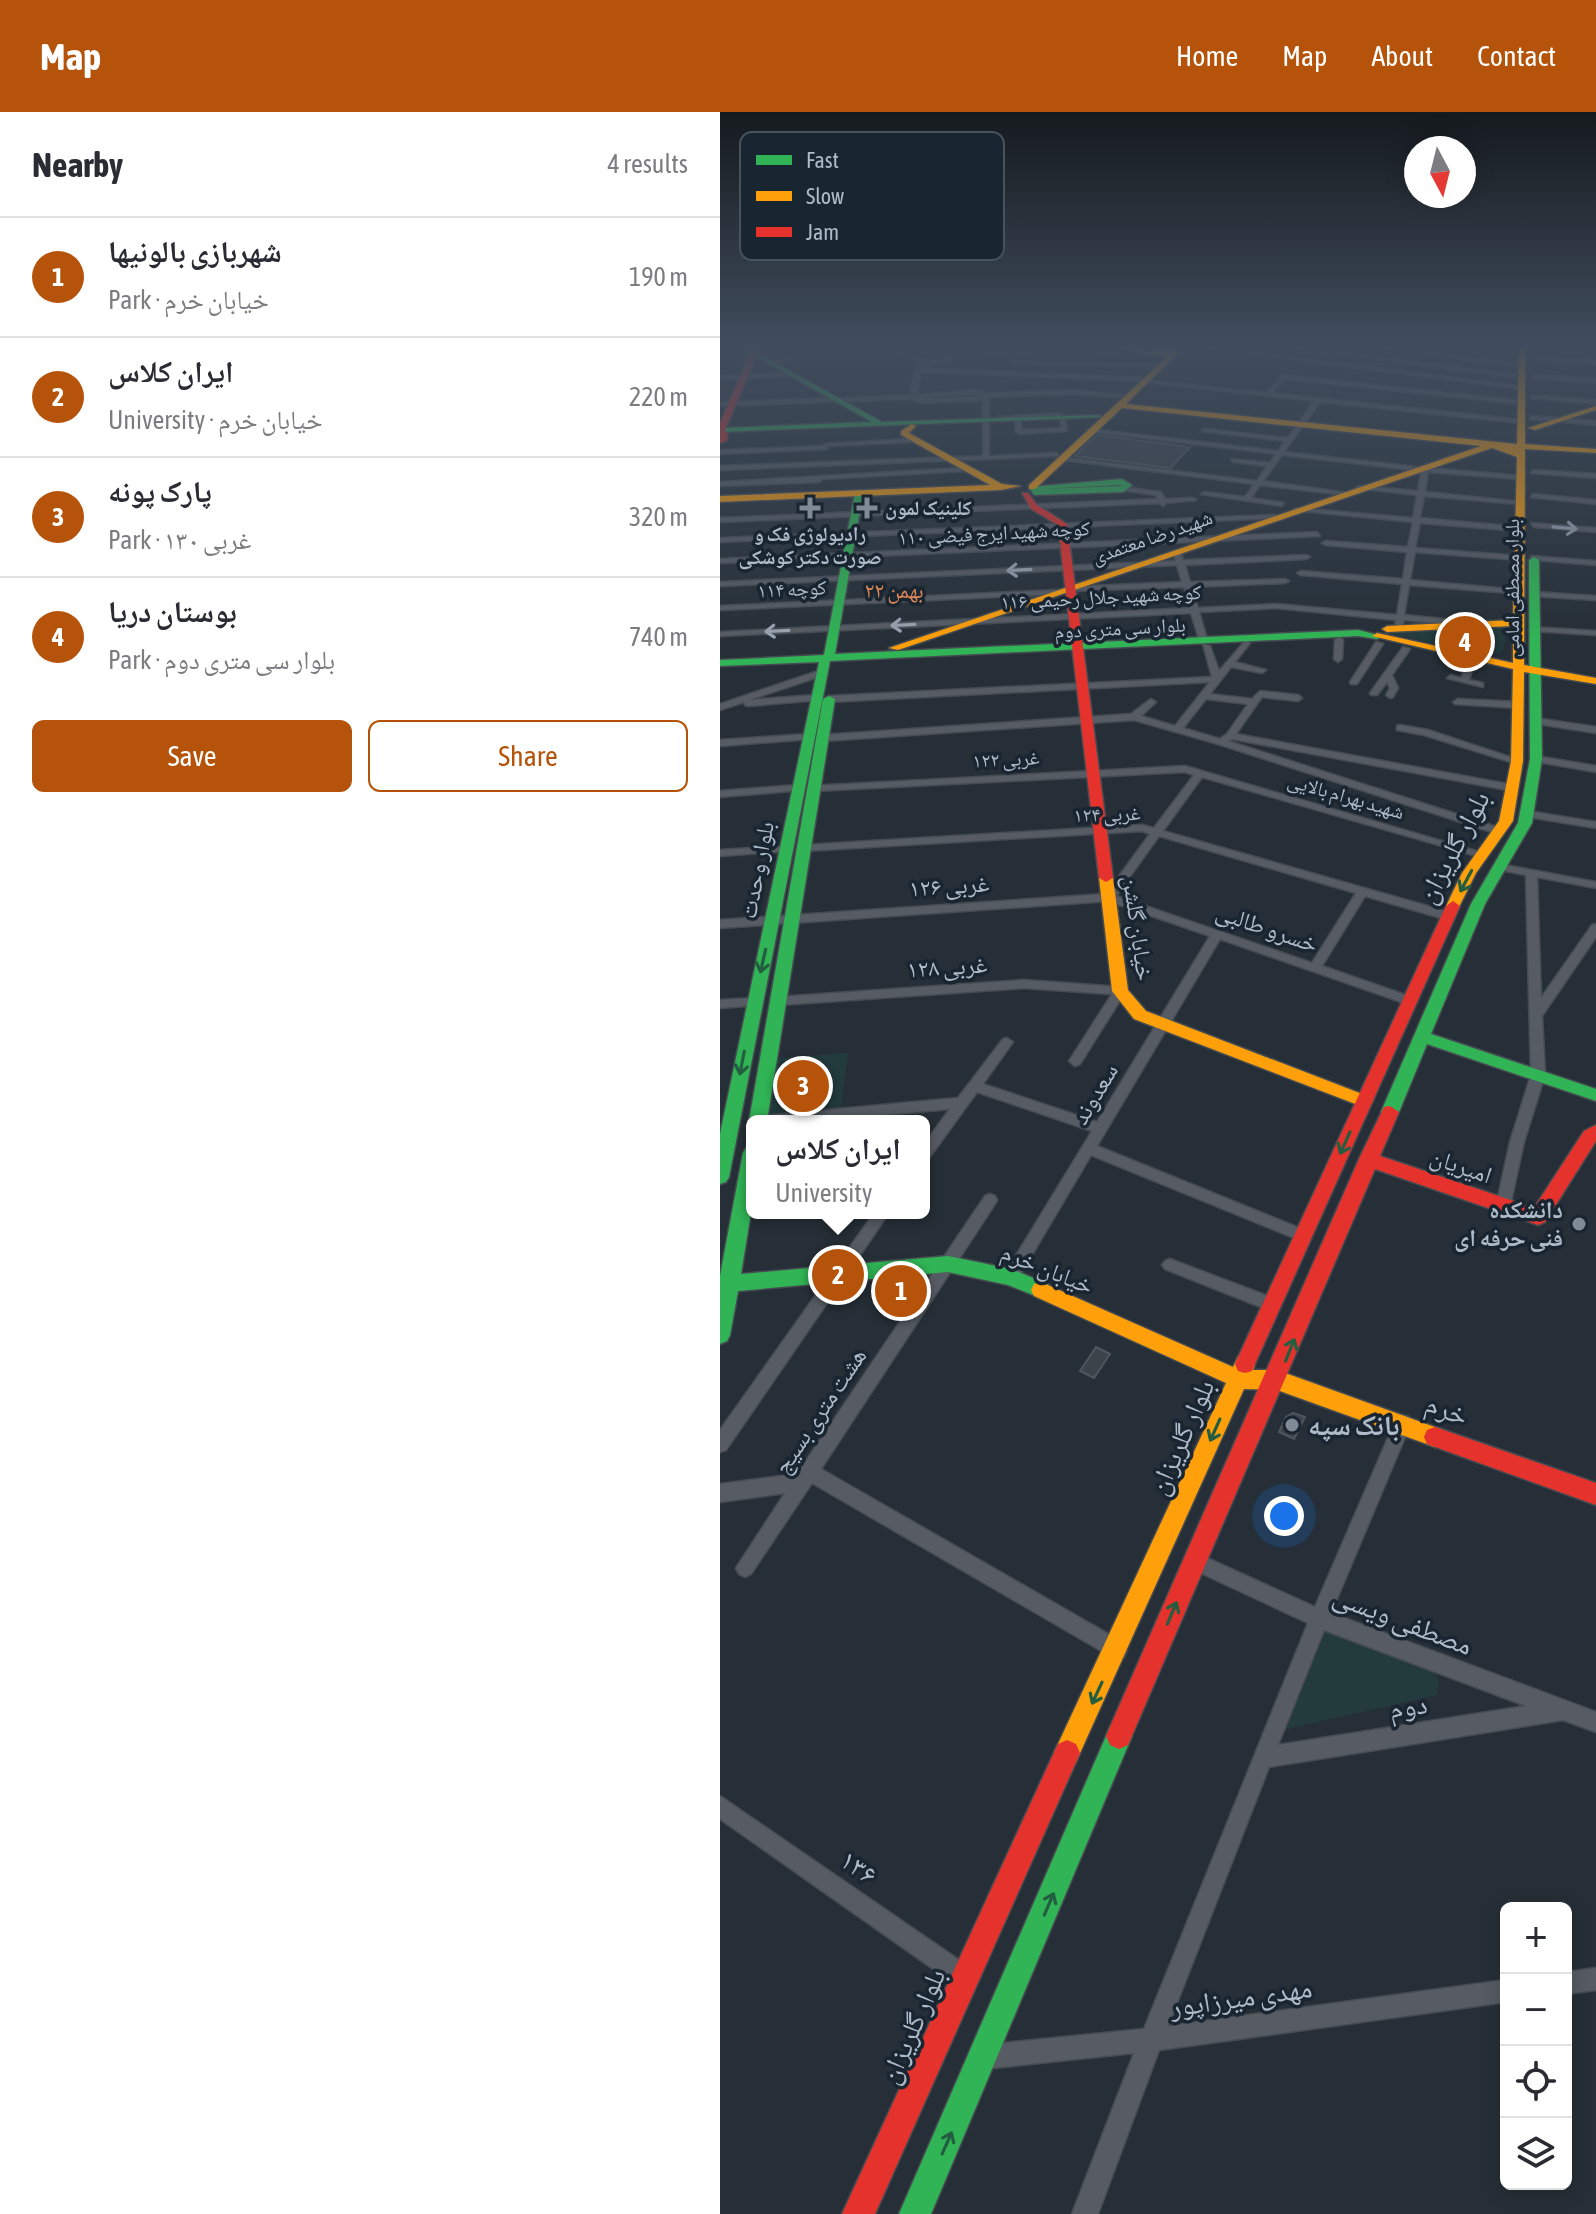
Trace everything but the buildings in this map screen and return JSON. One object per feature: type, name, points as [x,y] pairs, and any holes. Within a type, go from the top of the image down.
[{"type":"street","points":[[720,452],[788,445]]},
{"type":"street","points":[[818,484],[827,445]]},
{"type":"street","points":[[925,445],[968,469],[1023,491],[1062,524]]},
{"type":"street","points":[[720,484],[818,484],[857,502],[968,469],[986,445]]},
{"type":"street","points":[[1023,491],[1071,445]]},
{"type":"street","points":[[1225,445],[1421,469],[1465,445]]},
{"type":"street","points":[[1247,499],[1286,445]]},
{"type":"street","name":"شهید رضا معتمدی","points":[[872,655],[1214,538],[1284,510],[1352,491],[1489,445]]},
{"type":"street","name":"بلوار مصطفی امامی","points":[[1526,677],[1527,445]]},
{"type":"street","points":[[1563,445],[1596,476]]},
{"type":"street","points":[[1564,445],[1596,450]]},
{"type":"street","points":[[720,499],[818,484],[1058,457],[1258,483],[1352,491],[1596,502]]},
{"type":"street","points":[[1233,460],[1272,465]]},
{"type":"street","points":[[720,468],[822,464],[968,469]]},
{"type":"street","points":[[1399,623],[1421,494],[1421,469]]},
{"type":"street","points":[[720,505],[857,502],[1122,486],[1159,493],[1217,679]]},
{"type":"street","points":[[720,520],[857,502],[1023,491],[1163,502],[1193,500]]},
{"type":"street","points":[[1204,494],[1247,499],[1284,510]]},
{"type":"street","name":"بلوار وحدت","points":[[720,1177],[725,1124],[772,920],[795,848],[857,502]]},
{"type":"street","points":[[720,540],[1168,521],[1284,510],[1596,530]]},
{"type":"street","name":"خیابان گلشن","points":[[1062,524],[1066,568],[1062,591],[1072,616],[1120,991],[1140,1015],[1364,1101]]},
{"type":"street","points":[[1214,538],[1317,534]]},
{"type":"street","points":[[1326,543],[1596,563]]},
{"type":"street","name":"کوچه شهید ایرج فیضی ۱۱۰","points":[[720,561],[1065,545],[1306,557]]},
{"type":"street","points":[[720,584],[1136,565]]},
{"type":"street","points":[[1301,573],[1596,598]]},
{"type":"street","name":"کوچه ۱۱۴","points":[[720,608],[1285,581]]},
{"type":"street","name":"کوچه شهید جلال رحیمی ۱۱۶","points":[[720,634],[1276,606],[1399,623]]},
{"type":"street","points":[[1338,659],[1337,636],[1399,623],[1526,626],[1596,633]]},
{"type":"street","name":"بلوار سی متری دوم","points":[[1205,642],[1246,643],[1337,636],[1406,649],[1474,671],[1526,677]]},
{"type":"street","name":"بلوار سی متری دوم","points":[[720,671],[1337,636],[1388,637],[1474,671]]},
{"type":"street","points":[[1178,728],[1246,643]]},
{"type":"street","points":[[1354,682],[1379,644]]},
{"type":"street","name":"بلوار سی متری دوم","points":[[720,663],[828,663],[872,655],[1076,649]]},
{"type":"street","points":[[1374,693],[1406,649]]},
{"type":"street","points":[[1451,678],[1506,658],[1526,677],[1596,681]]},
{"type":"street","points":[[723,705],[828,663]]},
{"type":"street","points":[[1229,664],[1262,670]]},
{"type":"street","points":[[1458,702],[1549,670],[1566,681],[1596,688]]},
{"type":"street","points":[[1388,676],[1394,688],[1390,695]]},
{"type":"street","name":"بلوار گلریزان","points":[[858,2214],[964,1977],[1117,1650],[1448,916],[1481,854],[1506,821],[1513,788],[1526,760],[1535,721],[1526,677]]},
{"type":"street","name":"بلوار گلریزان","points":[[915,2214],[1194,1561],[1277,1380],[1485,888],[1527,814],[1526,677]]},
{"type":"street","points":[[723,705],[1217,679]]},
{"type":"street","points":[[1225,739],[1260,694],[1298,698]]},
{"type":"street","points":[[1205,696],[1255,702]]},
{"type":"street","points":[[1134,717],[1151,702]]},
{"type":"street","points":[[720,743],[1134,717],[1225,739],[1513,788]]},
{"type":"street","points":[[1535,721],[1596,730]]},
{"type":"street","points":[[1400,728],[1526,760],[1596,769]]},
{"type":"street","points":[[1225,739],[1499,831]]},
{"type":"street","name":"۱۲۲ غربی","points":[[720,794],[1092,772],[1185,769],[1200,773]]},
{"type":"street","points":[[1109,897],[1200,773]]},
{"type":"street","name":"شهید بهرام بالایی","points":[[1200,773],[1481,854]]},
{"type":"street","points":[[1527,814],[1596,825]]},
{"type":"street","name":"۱۲۴ غربی","points":[[720,853],[1142,828],[1448,916]]},
{"type":"street","name":"بلوار وحدت","points":[[761,1115],[792,919],[795,848]]},
{"type":"street","points":[[1499,867],[1596,885]]},
{"type":"street","points":[[1503,1206],[1517,1142],[1538,1075],[1531,874]]},
{"type":"street","points":[[1315,968],[1363,890]]},
{"type":"street","name":"۱۲۶ غربی","points":[[720,924],[1109,897]]},
{"type":"street","name":"خسرو طالبی","points":[[1109,897],[1410,1001]]},
{"type":"street","points":[[1536,1014],[1596,928]]},
{"type":"street","name":"سعدوند","points":[[1011,1277],[1217,934]]},
{"type":"street","name":"۱۲۸ غربی","points":[[778,1001],[1024,984],[1120,991]]},
{"type":"street","points":[[1075,1061],[1120,991]]},
{"type":"street","points":[[720,1004],[754,1002]]},
{"type":"street","points":[[1421,1036],[1596,1095]]},
{"type":"street","points":[[930,1146],[1007,1042]]},
{"type":"street","points":[[975,1086],[1100,1128]]},
{"type":"street","points":[[827,1115],[961,1103]]},
{"type":"street","name":"امیریان","points":[[1368,1159],[1538,1217],[1590,1136],[1596,1132]]},
{"type":"street","points":[[1088,1148],[1304,1236]]},
{"type":"street","points":[[720,1335],[724,1284],[746,1181]]},
{"type":"street","name":"هشت متری بسیج","points":[[745,1568],[990,1200]]},
{"type":"street","points":[[720,1444],[878,1219]]},
{"type":"street","name":"خیابان خرم","points":[[724,1284],[948,1264],[1011,1277],[1238,1379]]},
{"type":"street","points":[[1170,1265],[1273,1305]]},
{"type":"street","name":"خرم","points":[[1238,1379],[1277,1380],[1596,1494]]},
{"type":"street","points":[[1085,2214],[1150,2040],[1318,1618],[1403,1423]]},
{"type":"street","points":[[720,1493],[804,1477],[1117,1650]]},
{"type":"street","name":"مصطفی ویسی","points":[[1194,1561],[1318,1618],[1596,1722]]},
{"type":"street","name":"دوم","points":[[1262,1758],[1563,1710]]},
{"type":"street","name":"۱۳۶","points":[[720,1806],[964,1977]]},
{"type":"street","points":[[1572,1982],[1596,1979]]},
{"type":"street","name":"مهدی میرزاپور","points":[[984,2057],[1150,2040],[1500,1992]]},
{"type":"green space","points":[[1507,627],[1503,651],[1491,655],[1387,633]]},
{"type":"green space","points":[[848,1053],[840,1114],[759,1115],[768,1059]]},
{"type":"green space","points":[[1324,1629],[1432,1669],[1439,1681],[1437,1695],[1283,1730]]},
{"type":"traffic: fast","points":[[1033,487],[1122,482],[1128,485],[1123,489],[1034,492]]},
{"type":"traffic: fast","points":[[829,658],[859,493]]},
{"type":"traffic: fast","points":[[1390,1112],[1478,904],[1525,823],[1536,759],[1534,560]]},
{"type":"traffic: fast","points":[[720,663],[1358,633],[1377,636]]},
{"type":"traffic: fast","points":[[720,1177],[825,658]]},
{"type":"traffic: fast","points":[[759,1115],[829,699]]},
{"type":"traffic: fast","points":[[1421,1036],[1596,1095]]},
{"type":"traffic: fast","points":[[720,1335],[746,1187]]},
{"type":"traffic: fast","points":[[720,1284],[948,1264],[1011,1277],[1041,1290]]},
{"type":"traffic: fast","points":[[915,2214],[1119,1736]]},
{"type":"traffic: slow","points":[[926,445],[1001,487]]},
{"type":"traffic: slow","points":[[1032,487],[1077,445]]},
{"type":"traffic: slow","points":[[894,648],[1492,445]]},
{"type":"traffic: slow","points":[[1492,445],[1510,449],[1521,456]]},
{"type":"traffic: slow","points":[[1494,445],[1596,451]]},
{"type":"traffic: slow","points":[[1453,906],[1469,873],[1506,821],[1517,761],[1521,445]]},
{"type":"traffic: slow","points":[[720,499],[1017,486]]},
{"type":"traffic: slow","points":[[1387,629],[1519,623]]},
{"type":"traffic: slow","points":[[1377,636],[1596,681]]},
{"type":"traffic: slow","points":[[1106,878],[1120,991],[1140,1015],[1364,1101]]},
{"type":"traffic: slow","points":[[1041,1290],[1238,1379],[1277,1380],[1435,1437]]},
{"type":"traffic: slow","points":[[1067,1753],[1245,1364]]},
{"type":"traffic: jam","points":[[1025,495],[1034,507],[1062,524],[1106,878]]},
{"type":"traffic: jam","points":[[1245,1364],[1453,906]]},
{"type":"traffic: jam","points":[[1119,1736],[1390,1112]]},
{"type":"traffic: jam","points":[[1368,1159],[1538,1217],[1590,1136],[1596,1132]]},
{"type":"traffic: jam","points":[[1435,1437],[1596,1494]]},
{"type":"traffic: jam","points":[[858,2214],[1067,1753]]},
{"type":"place","name":"رادیولوژی فک و صورت دکتر کوشکی","points":[[810,508]]},
{"type":"place","name":"کلینیک لمون","points":[[867,508]]},
{"type":"place","name":"بوستان دریا","points":[[1465,642]]},
{"type":"place","name":"پارک پونه","points":[[803,1086]]},
{"type":"place","name":"دانشکده فنی حرفه ای","points":[[1579,1224]]},
{"type":"place","name":"ایران کلاس","points":[[838,1275]]},
{"type":"place","name":"شهربازی بالونیها","points":[[901,1291]]},
{"type":"place","name":"بانک سپه","points":[[1292,1425]]},
{"type":"district","name":"۲۲ بهمن","points":[[894,590]]}]
